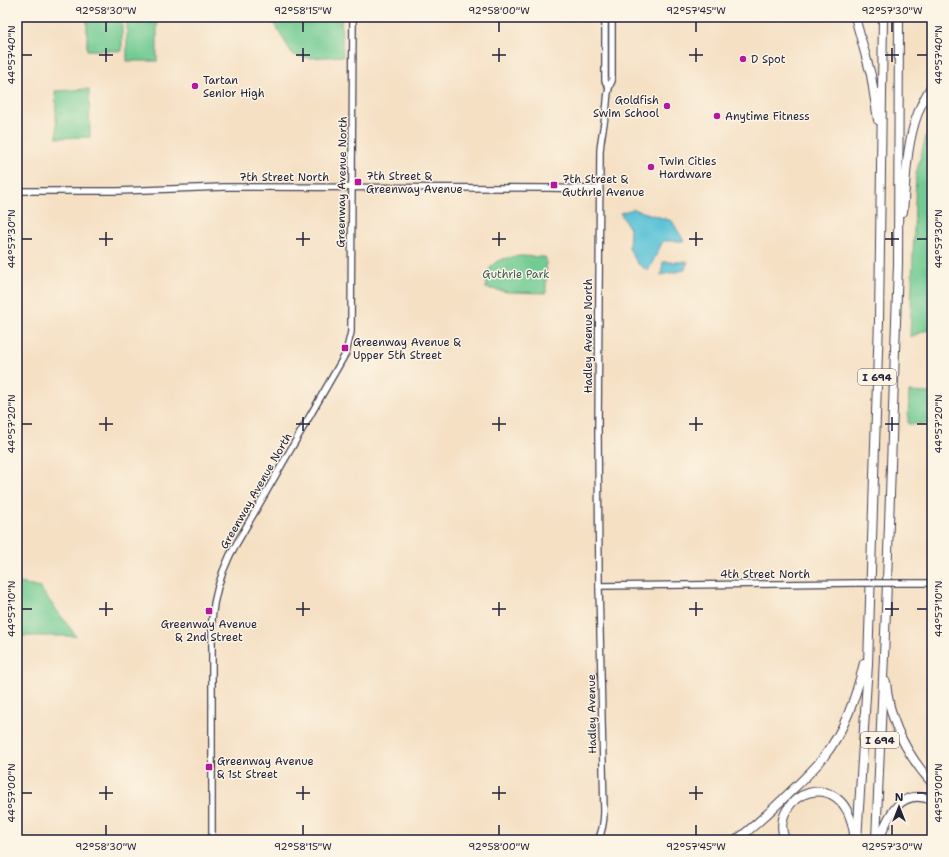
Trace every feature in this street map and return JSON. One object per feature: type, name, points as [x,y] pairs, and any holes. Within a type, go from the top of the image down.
[{"type":"highway","points":[[855,17],[872,75],[881,149]]},
{"type":"highway","name":"I 694","points":[[856,840],[868,653],[879,328],[883,17]]},
{"type":"highway","name":"I 694","points":[[877,840],[898,264],[900,17]]},
{"type":"highway","points":[[898,264],[908,157],[913,129],[918,112],[932,85]]},
{"type":"highway","points":[[884,640],[887,686],[892,713],[910,755],[932,783]]},
{"type":"highway","points":[[736,840],[799,784],[825,755],[837,738],[847,718],[868,653]]},
{"type":"highway","points":[[785,840],[782,825],[784,815],[794,801],[802,795],[815,791],[830,793],[844,805],[852,820],[856,840]]},
{"type":"highway","points":[[877,840],[888,817],[899,804],[905,800],[916,797],[932,800]]},
{"type":"street","name":"Greenway Avenue North","points":[[212,840],[213,600],[218,583],[230,555],[296,442],[346,353],[349,345],[351,332],[354,17]]},
{"type":"street","name":"Hadley Avenue North","points":[[605,17],[604,81],[608,87]]},
{"type":"street","name":"Hadley Avenue North","points":[[599,586],[598,406],[601,136],[606,111],[608,87],[612,81],[612,17]]},
{"type":"street","name":"7th Street North","points":[[17,191],[118,191],[224,187],[600,189]]},
{"type":"street","name":"4th Street North","points":[[599,586],[932,583]]},
{"type":"street","name":"Hadley Avenue","points":[[598,840],[602,832],[604,810],[599,586]]},
{"type":"green space","points":[[87,17],[122,17],[122,51],[87,50]]},
{"type":"green space","points":[[127,17],[157,17],[157,61],[127,61]]},
{"type":"green space","points":[[275,17],[341,17],[343,56],[310,58],[293,55],[275,25]]},
{"type":"green space","points":[[89,89],[90,137],[57,138],[55,91]]},
{"type":"green space","points":[[932,114],[932,328],[910,337],[916,174]]},
{"type":"green space","name":"Guthrie Park","points":[[521,256],[545,257],[546,293],[508,292],[486,288],[488,272],[495,263],[506,258]]},
{"type":"green space","points":[[909,392],[932,393],[932,424],[908,424]]},
{"type":"green space","points":[[17,582],[40,588],[76,636],[17,636]]},
{"type":"water","points":[[633,209],[672,221],[684,241],[663,241],[648,271],[637,263],[629,248],[630,229],[620,213]]},
{"type":"water","points":[[663,262],[688,262],[684,270],[661,275]]},
{"type":"place","name":"D Spot","points":[[743,59]]},
{"type":"place","name":"Tartan Senior High","points":[[195,86]]},
{"type":"place","name":"Goldfish Swim School","points":[[667,106]]},
{"type":"place","name":"Anytime Fitness","points":[[717,116]]},
{"type":"place","name":"Twin Cities Hardware","points":[[651,167]]},
{"type":"place","name":"7th Street & Greenway Avenue","points":[[358,182]]},
{"type":"place","name":"7th Street & Guthrie Avenue","points":[[554,185]]},
{"type":"place","name":"Greenway Avenue & Upper 5th Street","points":[[345,348]]},
{"type":"place","name":"Greenway Avenue & 2nd Street","points":[[209,611]]},
{"type":"place","name":"Greenway Avenue & 1st Street","points":[[209,767]]}]
